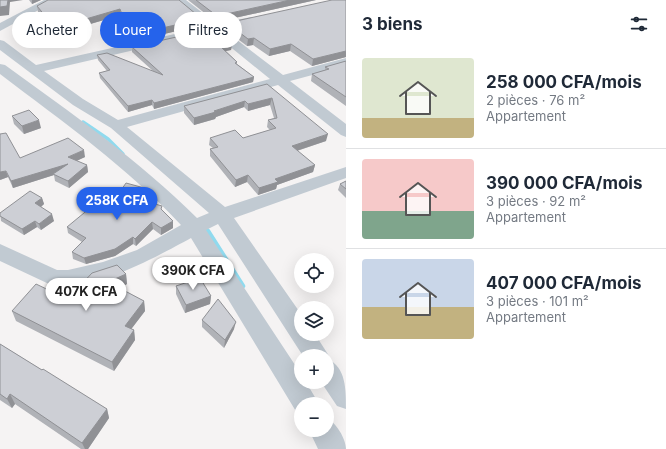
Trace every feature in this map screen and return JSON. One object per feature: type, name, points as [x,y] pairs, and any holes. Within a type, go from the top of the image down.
[{"type":"street","points":[[0,28],[52,0]]},
{"type":"street","points":[[179,0],[194,12]]},
{"type":"street","points":[[242,22],[259,18]]},
{"type":"street","points":[[34,69],[174,37]]},
{"type":"street","points":[[0,44],[78,102],[116,125],[222,215],[294,321]]},
{"type":"street","points":[[240,48],[346,132]]},
{"type":"street","points":[[116,125],[346,62]]},
{"type":"street","points":[[0,68],[105,145],[166,199],[194,227],[302,397]]},
{"type":"street","points":[[0,252],[56,278],[68,278],[105,270],[144,256],[194,227],[222,215],[346,172]]},
{"type":"street","points":[[334,380],[346,397]]},
{"type":"street","points":[[326,437],[334,449]]},
{"type":"building","points":[[0,0],[8,0],[7,6],[0,7]]},
{"type":"building","points":[[48,0],[179,0],[194,12],[174,12],[174,25],[166,27],[166,12],[121,12],[120,9],[110,12],[100,12],[100,15],[92,17],[92,12],[42,12],[37,6]]},
{"type":"building","points":[[196,0],[290,0],[235,12],[212,12]]},
{"type":"building","points":[[332,0],[346,0],[346,51],[313,59],[291,44],[270,49],[254,38],[248,39],[242,34],[242,20]]},
{"type":"building","points":[[174,38],[174,48],[222,48],[237,62],[235,63],[254,77],[154,103],[152,100],[128,106],[99,73],[110,70],[97,55],[107,53],[163,75],[133,48],[166,48],[166,39]]},
{"type":"building","points":[[346,61],[346,97],[312,74],[329,69],[325,67]]},
{"type":"building","points":[[267,84],[328,134],[292,146],[315,165],[275,179],[278,182],[259,188],[248,175],[236,180],[210,149],[218,147],[210,138],[235,130],[243,138],[276,128],[268,120],[277,118],[272,98],[248,104],[245,101],[214,111],[216,112],[194,118],[184,106]]},
{"type":"building","points":[[29,110],[39,120],[22,126],[12,116]]},
{"type":"building","points":[[6,133],[20,158],[68,138],[84,150],[68,157],[87,165],[68,181],[53,174],[68,164],[11,181],[6,171],[0,172],[0,134]]},
{"type":"building","points":[[346,181],[346,189],[340,184]]},
{"type":"building","points":[[126,183],[148,189],[141,200],[162,206],[161,209],[173,221],[161,228],[152,222],[135,239],[133,237],[115,249],[84,258],[72,252],[86,238],[67,227],[90,208],[110,195],[115,199]]},
{"type":"building","points":[[30,191],[42,198],[35,203],[52,214],[39,224],[35,221],[22,229],[0,216],[0,213]]},
{"type":"building","points":[[117,265],[126,274],[108,282],[144,301],[125,326],[134,330],[112,362],[12,311],[36,284],[57,294],[69,282],[79,287],[92,273]]},
{"type":"building","points":[[200,278],[211,296],[186,305],[176,286]]},
{"type":"building","points":[[218,299],[236,322],[225,340],[202,320]]},
{"type":"building","points":[[0,344],[107,409],[82,443],[10,394],[7,399],[0,394]]},
{"type":"waterway","points":[[83,122],[108,139],[123,154]]},
{"type":"waterway","points":[[202,226],[208,231],[243,286]]}]
